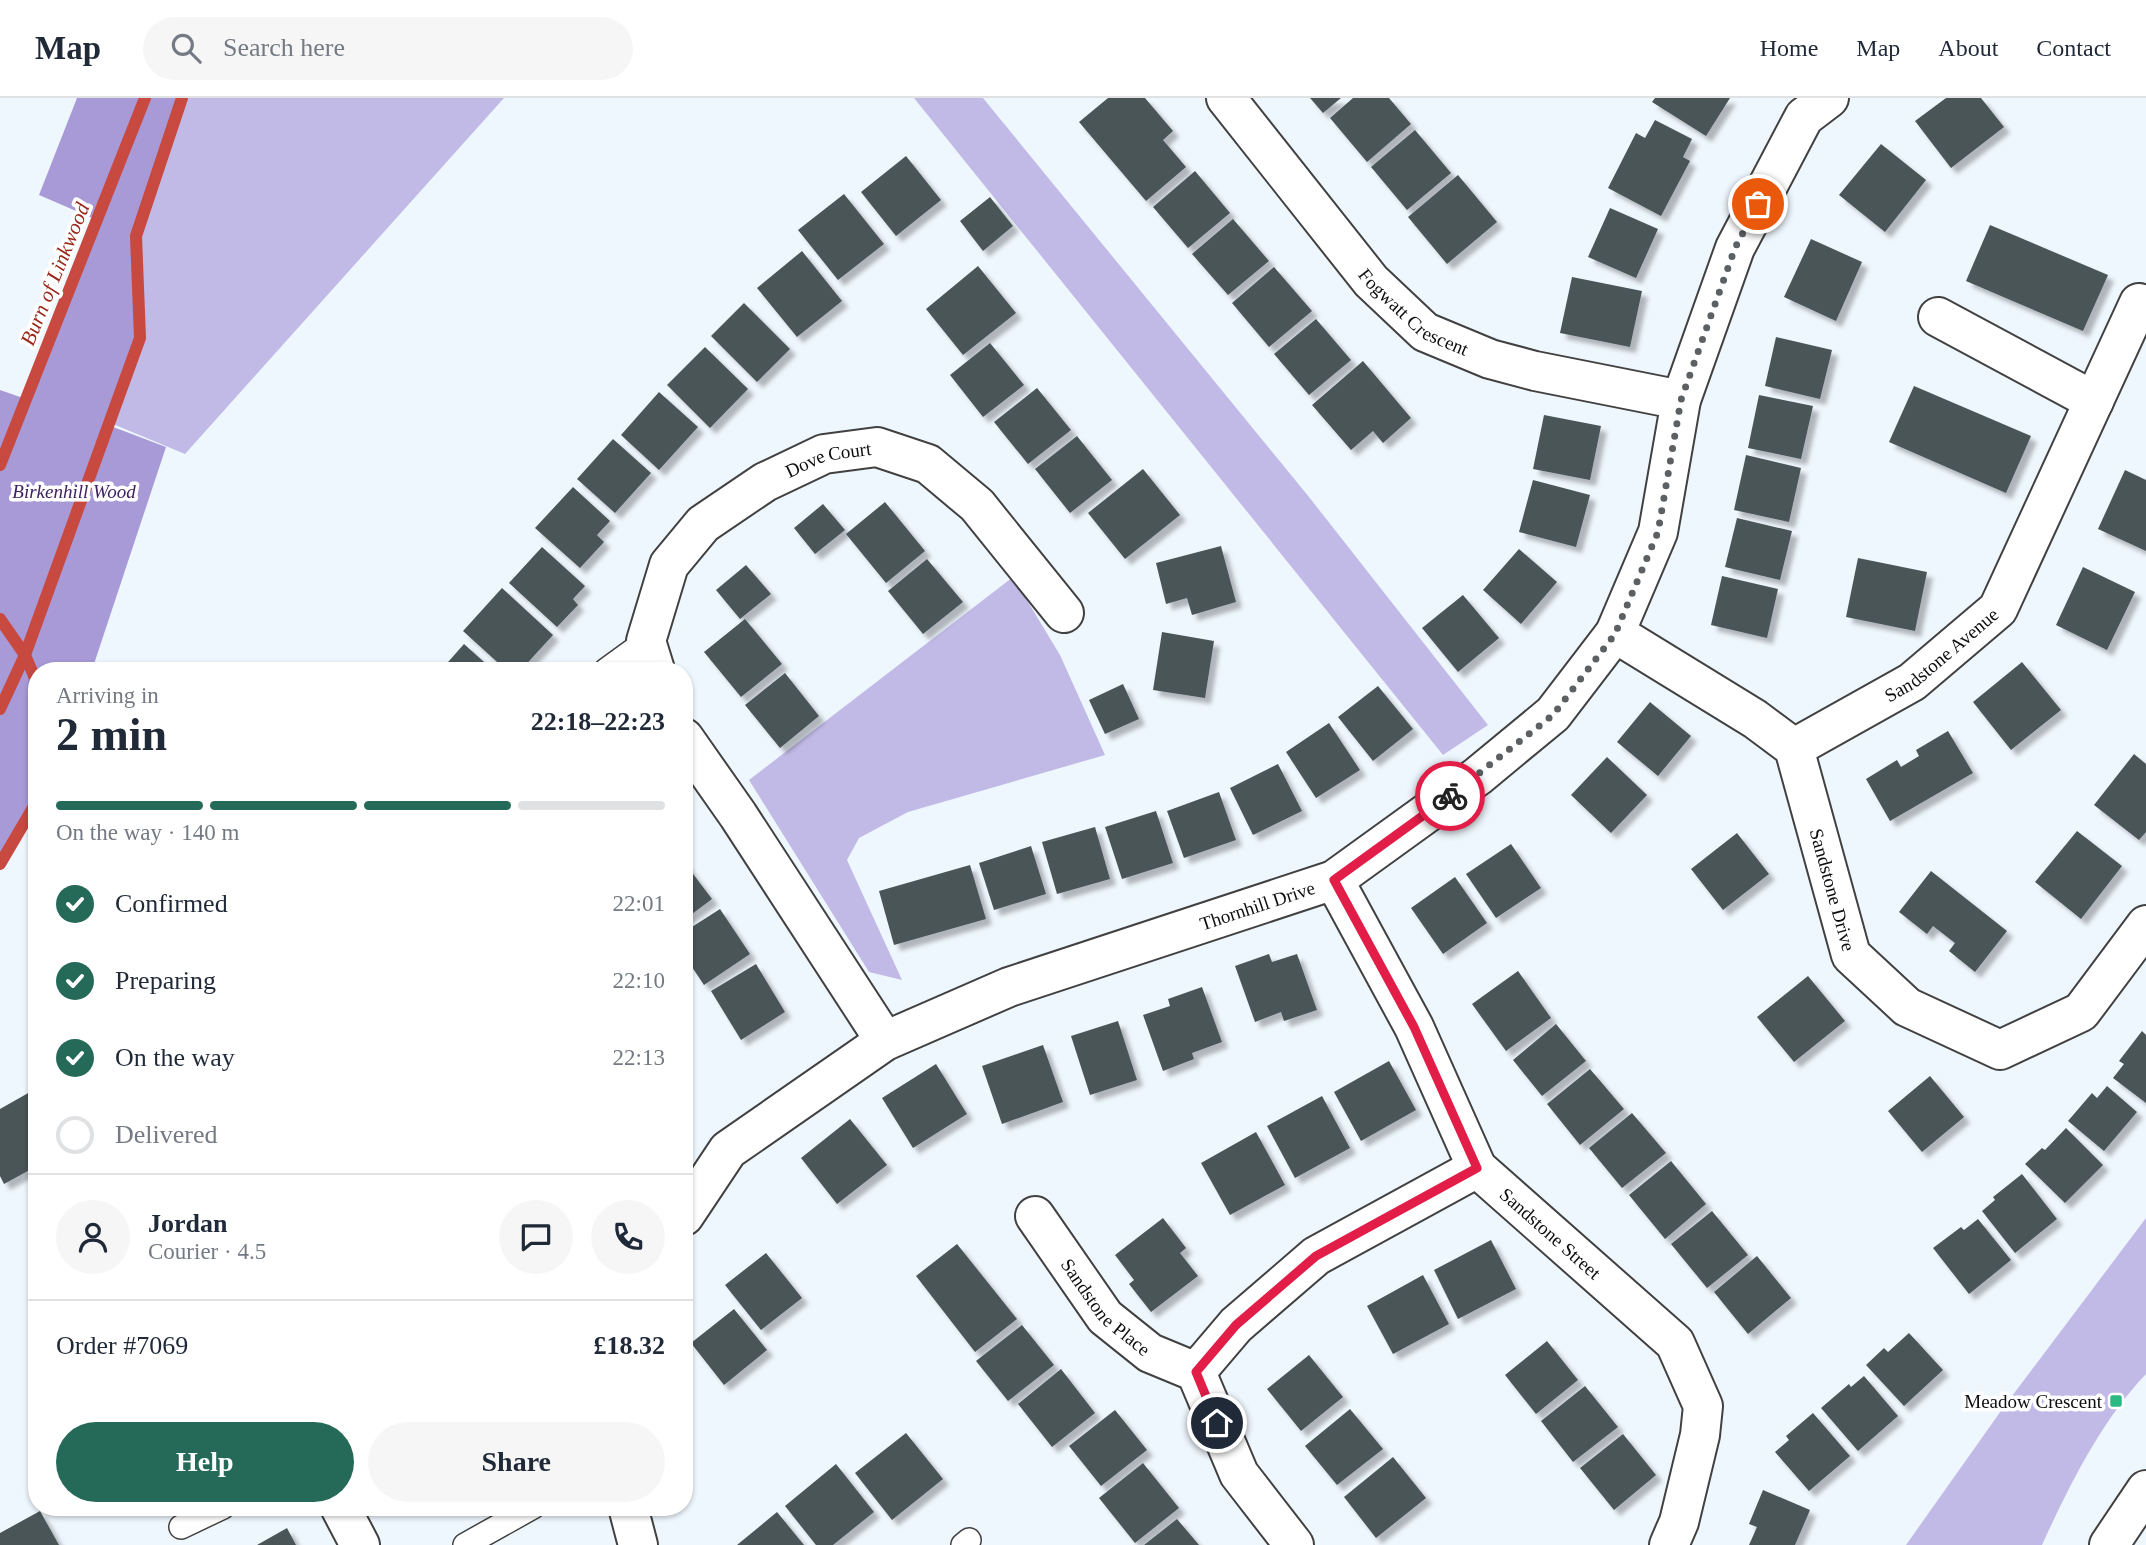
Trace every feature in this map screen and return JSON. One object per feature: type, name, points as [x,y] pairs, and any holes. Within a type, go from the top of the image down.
[{"type":"street","name":"Fogwatt Crescent","points":[[1226,98],[1371,281],[1425,332],[1501,362],[1681,400]]},
{"type":"street","name":"Thornhill Drive","points":[[693,1203],[729,1150],[885,1041],[1009,987],[1334,880],[1478,775],[1553,715],[1615,634],[1658,532],[1681,400],[1735,248],[1806,104]]},
{"type":"street","name":"Sandstone Avenue","points":[[1794,748],[1912,682],[1998,609],[2139,303]]},
{"type":"street","points":[[1938,317],[2094,401]]},
{"type":"street","name":"Dove Court","points":[[650,655],[669,565],[703,524],[765,482],[824,454],[877,447],[928,464],[977,505],[1063,613]]},
{"type":"street","points":[[1615,634],[1755,719],[1794,748]]},
{"type":"street","name":"Sandstone Drive","points":[[1794,748],[1851,955],[1907,1006],[2000,1050],[2081,1013],[2146,925]]},
{"type":"street","points":[[693,751],[738,815],[885,1041]]},
{"type":"street","name":"Sandstone Street","points":[[1334,880],[1414,1027],[1477,1168],[1675,1343],[1703,1406],[1700,1435],[1679,1522],[1669,1545]]},
{"type":"street","points":[[1294,1545],[1238,1474],[1196,1372],[1236,1325],[1316,1256],[1477,1168]]},
{"type":"street","name":"Sandstone Place","points":[[1035,1216],[1105,1317],[1150,1353],[1196,1372]]},
{"type":"street","points":[[2109,1545],[2146,1490]]},
{"type":"street","points":[[347,1516],[360,1545]]},
{"type":"street","points":[[630,1516],[638,1545]]},
{"type":"lane","points":[[629,662],[650,655]]},
{"type":"lane","points":[[181,1527],[204,1516]]},
{"type":"lane","points":[[465,1545],[517,1516]]},
{"type":"shaded area","points":[[178,98],[504,98],[185,454],[48,397]]},
{"type":"shaded area","points":[[914,98],[983,98],[1309,497],[1488,725],[1443,755]]},
{"type":"shaded area","points":[[1013,577],[1060,655],[1105,755],[908,812],[859,838],[847,860],[902,980],[869,972],[749,780]]},
{"type":"shaded area","points":[[2146,1218],[2146,1374],[2100,1433],[2042,1545],[1906,1545],[2003,1408]]},
{"type":"green space","name":"Birkenhill Wood","points":[[77,98],[182,98],[136,236],[140,338],[108,425],[166,447],[95,662],[28,662],[28,816],[0,864],[0,390],[26,399],[97,220],[39,195]]},
{"type":"building","points":[[1108,98],[1145,98],[1173,131],[1163,140],[1186,167],[1146,201],[1079,122]]},
{"type":"building","points":[[1310,98],[1341,98],[1323,113]]},
{"type":"building","points":[[1353,98],[1389,98],[1411,124],[1367,162],[1330,118]]},
{"type":"building","points":[[1655,98],[1730,98],[1706,136],[1652,102]]},
{"type":"building","points":[[1946,98],[1981,98],[2004,127],[1951,168],[1915,121]]},
{"type":"building","points":[[1655,120],[1692,139],[1683,157],[1690,161],[1661,216],[1608,188],[1636,133],[1645,138]]},
{"type":"building","points":[[1415,130],[1451,173],[1407,210],[1371,167]]},
{"type":"building","points":[[1881,144],[1926,180],[1885,232],[1839,195]]},
{"type":"building","points":[[906,156],[941,200],[896,236],[861,192]]},
{"type":"building","points":[[1195,171],[1230,213],[1188,248],[1153,207]]},
{"type":"building","points":[[1458,175],[1497,222],[1447,264],[1408,217]]},
{"type":"building","points":[[844,194],[884,244],[838,280],[798,230]]},
{"type":"building","points":[[990,197],[1013,226],[983,251],[960,221]]},
{"type":"building","points":[[1610,208],[1658,229],[1636,278],[1588,257]]},
{"type":"building","points":[[1233,219],[1269,261],[1228,295],[1192,254]]},
{"type":"building","points":[[1990,225],[2108,275],[2083,331],[1966,281]]},
{"type":"building","points":[[1811,239],[1862,262],[1836,321],[1784,297]]},
{"type":"building","points":[[802,251],[842,301],[797,337],[757,288]]},
{"type":"building","points":[[978,266],[1016,313],[963,355],[926,309]]},
{"type":"building","points":[[1274,267],[1312,311],[1269,347],[1232,303]]},
{"type":"building","points":[[1572,277],[1642,291],[1630,347],[1560,333]]},
{"type":"building","points":[[744,303],[790,349],[757,382],[711,336]]},
{"type":"building","points":[[1316,319],[1351,360],[1309,395],[1274,354]]},
{"type":"building","points":[[1776,337],[1832,350],[1820,399],[1765,386]]},
{"type":"building","points":[[990,343],[1024,385],[983,417],[950,375]]},
{"type":"building","points":[[705,347],[748,389],[710,428],[667,385]]},
{"type":"building","points":[[1363,361],[1411,418],[1383,443],[1373,431],[1351,450],[1312,405]]},
{"type":"building","points":[[1914,386],[2031,436],[2006,493],[1889,442]]},
{"type":"building","points":[[1037,388],[1071,430],[1028,464],[994,422]]},
{"type":"building","points":[[659,392],[698,427],[659,470],[621,435]]},
{"type":"building","points":[[1759,395],[1813,406],[1801,459],[1748,448]]},
{"type":"building","points":[[1544,415],[1601,426],[1590,480],[1533,469]]},
{"type":"building","points":[[1077,436],[1112,480],[1070,513],[1035,469]]},
{"type":"building","points":[[613,439],[651,473],[615,513],[577,479]]},
{"type":"building","points":[[1746,455],[1801,468],[1789,522],[1734,510]]},
{"type":"building","points":[[1143,469],[1180,515],[1125,559],[1088,513]]},
{"type":"building","points":[[2125,470],[2146,480],[2146,551],[2098,529]]},
{"type":"building","points":[[1533,480],[1590,495],[1576,547],[1519,532]]},
{"type":"building","points":[[573,487],[610,521],[597,535],[604,542],[580,568],[535,528]]},
{"type":"building","points":[[885,502],[925,551],[886,583],[846,534]]},
{"type":"building","points":[[823,504],[845,530],[815,554],[794,528]]},
{"type":"building","points":[[1737,518],[1792,531],[1780,580],[1725,567]]},
{"type":"building","points":[[1221,546],[1236,602],[1192,615],[1187,598],[1166,604],[1156,563]]},
{"type":"building","points":[[542,547],[585,586],[573,599],[578,605],[557,627],[509,583]]},
{"type":"building","points":[[1519,549],[1557,582],[1521,624],[1483,590]]},
{"type":"building","points":[[1858,558],[1927,572],[1915,631],[1846,617]]},
{"type":"building","points":[[927,559],[963,602],[923,634],[888,591]]},
{"type":"building","points":[[746,565],[771,594],[740,619],[716,590]]},
{"type":"building","points":[[2083,567],[2135,592],[2107,650],[2056,625]]},
{"type":"building","points":[[1722,576],[1778,589],[1767,638],[1711,625]]},
{"type":"building","points":[[502,588],[553,635],[528,662],[497,662],[463,631]]},
{"type":"building","points":[[1463,595],[1499,638],[1458,672],[1422,628]]},
{"type":"building","points":[[745,619],[782,664],[741,697],[704,652]]},
{"type":"building","points":[[1162,632],[1214,641],[1205,698],[1153,690]]},
{"type":"building","points":[[464,644],[484,662],[448,662]]},
{"type":"building","points":[[2022,662],[2061,710],[2011,750],[1973,702]]},
{"type":"building","points":[[785,673],[819,716],[780,748],[745,705]]},
{"type":"building","points":[[1123,684],[1139,719],[1105,734],[1089,700]]},
{"type":"building","points":[[1378,686],[1413,729],[1373,761],[1338,717]]},
{"type":"building","points":[[1650,702],[1691,736],[1658,776],[1617,742]]},
{"type":"building","points":[[1329,723],[1360,770],[1316,798],[1286,752]]},
{"type":"building","points":[[1948,731],[1973,773],[1890,821],[1866,779],[1897,760],[1901,767],[1919,756],[1916,750]]},
{"type":"building","points":[[2134,754],[2146,764],[2146,832],[2139,840],[2094,805]]},
{"type":"building","points":[[1607,757],[1647,795],[1611,833],[1571,795]]},
{"type":"building","points":[[1278,764],[1302,811],[1253,835],[1230,788]]},
{"type":"building","points":[[1219,792],[1236,840],[1184,858],[1167,811]]},
{"type":"building","points":[[1156,811],[1173,863],[1122,879],[1105,827]]},
{"type":"building","points":[[1095,827],[1110,879],[1057,894],[1042,842]]},
{"type":"building","points":[[2077,831],[2122,866],[2081,919],[2035,882]]},
{"type":"building","points":[[1737,833],[1769,874],[1723,910],[1691,869]]},
{"type":"building","points":[[1511,844],[1541,888],[1496,918],[1466,874]]},
{"type":"building","points":[[1031,846],[1046,894],[994,910],[979,863]]},
{"type":"building","points":[[970,865],[986,919],[894,945],[879,891]]},
{"type":"building","points":[[1931,871],[2007,931],[1975,972],[1949,951],[1955,943],[1933,926],[1927,934],[1899,912]]},
{"type":"building","points":[[693,874],[712,899],[693,913]]},
{"type":"building","points":[[1455,877],[1487,923],[1443,954],[1411,908]]},
{"type":"building","points":[[720,909],[750,954],[704,985],[693,968],[693,926]]},
{"type":"building","points":[[1269,954],[1272,962],[1297,954],[1317,1010],[1284,1021],[1281,1012],[1255,1022],[1235,966]]},
{"type":"building","points":[[756,964],[785,1012],[741,1040],[711,991]]},
{"type":"building","points":[[1518,971],[1551,1018],[1506,1051],[1472,1004]]},
{"type":"building","points":[[1808,976],[1845,1021],[1794,1062],[1757,1017]]},
{"type":"building","points":[[1202,987],[1222,1042],[1192,1053],[1194,1059],[1163,1071],[1143,1015],[1170,1006],[1168,999]]},
{"type":"building","points":[[1118,1021],[1137,1080],[1090,1095],[1071,1036]]},
{"type":"building","points":[[1556,1024],[1586,1061],[1542,1096],[1513,1060]]},
{"type":"building","points":[[2142,1031],[2146,1035],[2146,1103],[2113,1078],[2124,1064],[2119,1061]]},
{"type":"building","points":[[1043,1045],[1063,1102],[1002,1124],[982,1066]]},
{"type":"building","points":[[1389,1061],[1416,1110],[1361,1141],[1334,1092]]},
{"type":"building","points":[[936,1064],[967,1114],[913,1148],[882,1098]]},
{"type":"building","points":[[1590,1069],[1624,1109],[1580,1145],[1547,1104]]},
{"type":"building","points":[[1930,1076],[1964,1117],[1922,1152],[1888,1111]]},
{"type":"building","points":[[2107,1086],[2137,1112],[2104,1151],[2068,1121],[2092,1093],[2097,1098]]},
{"type":"building","points":[[28,1093],[28,1171],[4,1184],[0,1176],[0,1109]]},
{"type":"building","points":[[1322,1096],[1350,1148],[1295,1178],[1267,1126]]},
{"type":"building","points":[[1632,1113],[1666,1153],[1622,1188],[1589,1148]]},
{"type":"building","points":[[850,1119],[887,1165],[837,1204],[801,1158]]},
{"type":"building","points":[[2066,1128],[2103,1165],[2065,1203],[2025,1164],[2042,1148],[2045,1150]]},
{"type":"building","points":[[1256,1132],[1285,1185],[1230,1215],[1201,1163]]},
{"type":"building","points":[[1671,1161],[1706,1204],[1665,1239],[1629,1195]]},
{"type":"building","points":[[2022,1174],[2057,1219],[2015,1253],[1982,1211],[1995,1200],[1993,1197]]},
{"type":"building","points":[[1712,1211],[1748,1255],[1707,1288],[1671,1244]]},
{"type":"building","points":[[1163,1218],[1186,1248],[1180,1253],[1198,1276],[1151,1312],[1129,1284],[1134,1280],[1115,1255]]},
{"type":"building","points":[[1978,1219],[2011,1260],[1969,1294],[1933,1248],[1961,1227],[1964,1230]]},
{"type":"building","points":[[1491,1240],[1516,1289],[1458,1319],[1434,1270]]},
{"type":"building","points":[[957,1244],[1017,1319],[975,1352],[916,1276]]},
{"type":"building","points":[[766,1253],[802,1298],[761,1330],[725,1285]]},
{"type":"building","points":[[1757,1256],[1791,1298],[1748,1334],[1714,1292]]},
{"type":"building","points":[[1423,1275],[1449,1324],[1393,1354],[1367,1306]]},
{"type":"building","points":[[734,1309],[767,1350],[724,1385],[693,1346],[693,1341]]},
{"type":"building","points":[[1022,1325],[1054,1365],[1008,1401],[976,1361]]},
{"type":"building","points":[[1909,1333],[1943,1370],[1904,1406],[1866,1365],[1884,1348],[1888,1352]]},
{"type":"building","points":[[1547,1341],[1578,1380],[1536,1414],[1505,1375]]},
{"type":"building","points":[[1309,1355],[1343,1397],[1301,1431],[1267,1389]]},
{"type":"building","points":[[1061,1369],[1095,1413],[1052,1447],[1018,1404]]},
{"type":"building","points":[[1864,1376],[1898,1416],[1858,1451],[1821,1408],[1849,1384],[1851,1387]]},
{"type":"building","points":[[1585,1386],[1618,1427],[1573,1462],[1541,1421]]},
{"type":"building","points":[[1350,1409],[1383,1449],[1337,1485],[1305,1446]]},
{"type":"building","points":[[1115,1410],[1147,1450],[1101,1486],[1069,1446]]},
{"type":"building","points":[[1813,1413],[1850,1456],[1809,1491],[1775,1452],[1789,1440],[1786,1436]]},
{"type":"building","points":[[906,1433],[943,1479],[892,1520],[855,1473]]},
{"type":"building","points":[[1623,1434],[1656,1475],[1614,1510],[1580,1468]]},
{"type":"building","points":[[1393,1457],[1426,1498],[1376,1538],[1344,1497]]},
{"type":"building","points":[[1143,1463],[1179,1508],[1135,1543],[1099,1498]]},
{"type":"building","points":[[836,1464],[874,1512],[833,1545],[816,1545],[785,1506]]},
{"type":"building","points":[[1763,1490],[1810,1510],[1795,1545],[1749,1545],[1757,1527],[1749,1524]]},
{"type":"building","points":[[777,1512],[804,1545],[737,1545]]},
{"type":"building","points":[[31,1516],[43,1516],[59,1545],[0,1545],[0,1533]]},
{"type":"building","points":[[1177,1519],[1199,1545],[1144,1545]]},
{"type":"building","points":[[287,1528],[296,1545],[257,1545]]},
{"type":"waterway","name":"Burn of Linkwood","points":[[0,465],[145,98]]},
{"type":"waterway","points":[[0,709],[25,655],[140,338],[136,236],[182,98]]},
{"type":"waterway","points":[[0,619],[28,662]]},
{"type":"waterway","points":[[0,864],[28,816]]},
{"type":"way so far","points":[[1450,796],[1553,715],[1615,634],[1658,532],[1681,400],[1735,248],[1758,204]]},
{"type":"place","name":"Meadow Crescent","points":[[2116,1401]]},
{"type":"route","points":[[1217,1423],[1196,1372],[1236,1325],[1316,1256],[1477,1168],[1414,1027],[1334,880],[1450,796]]}]
